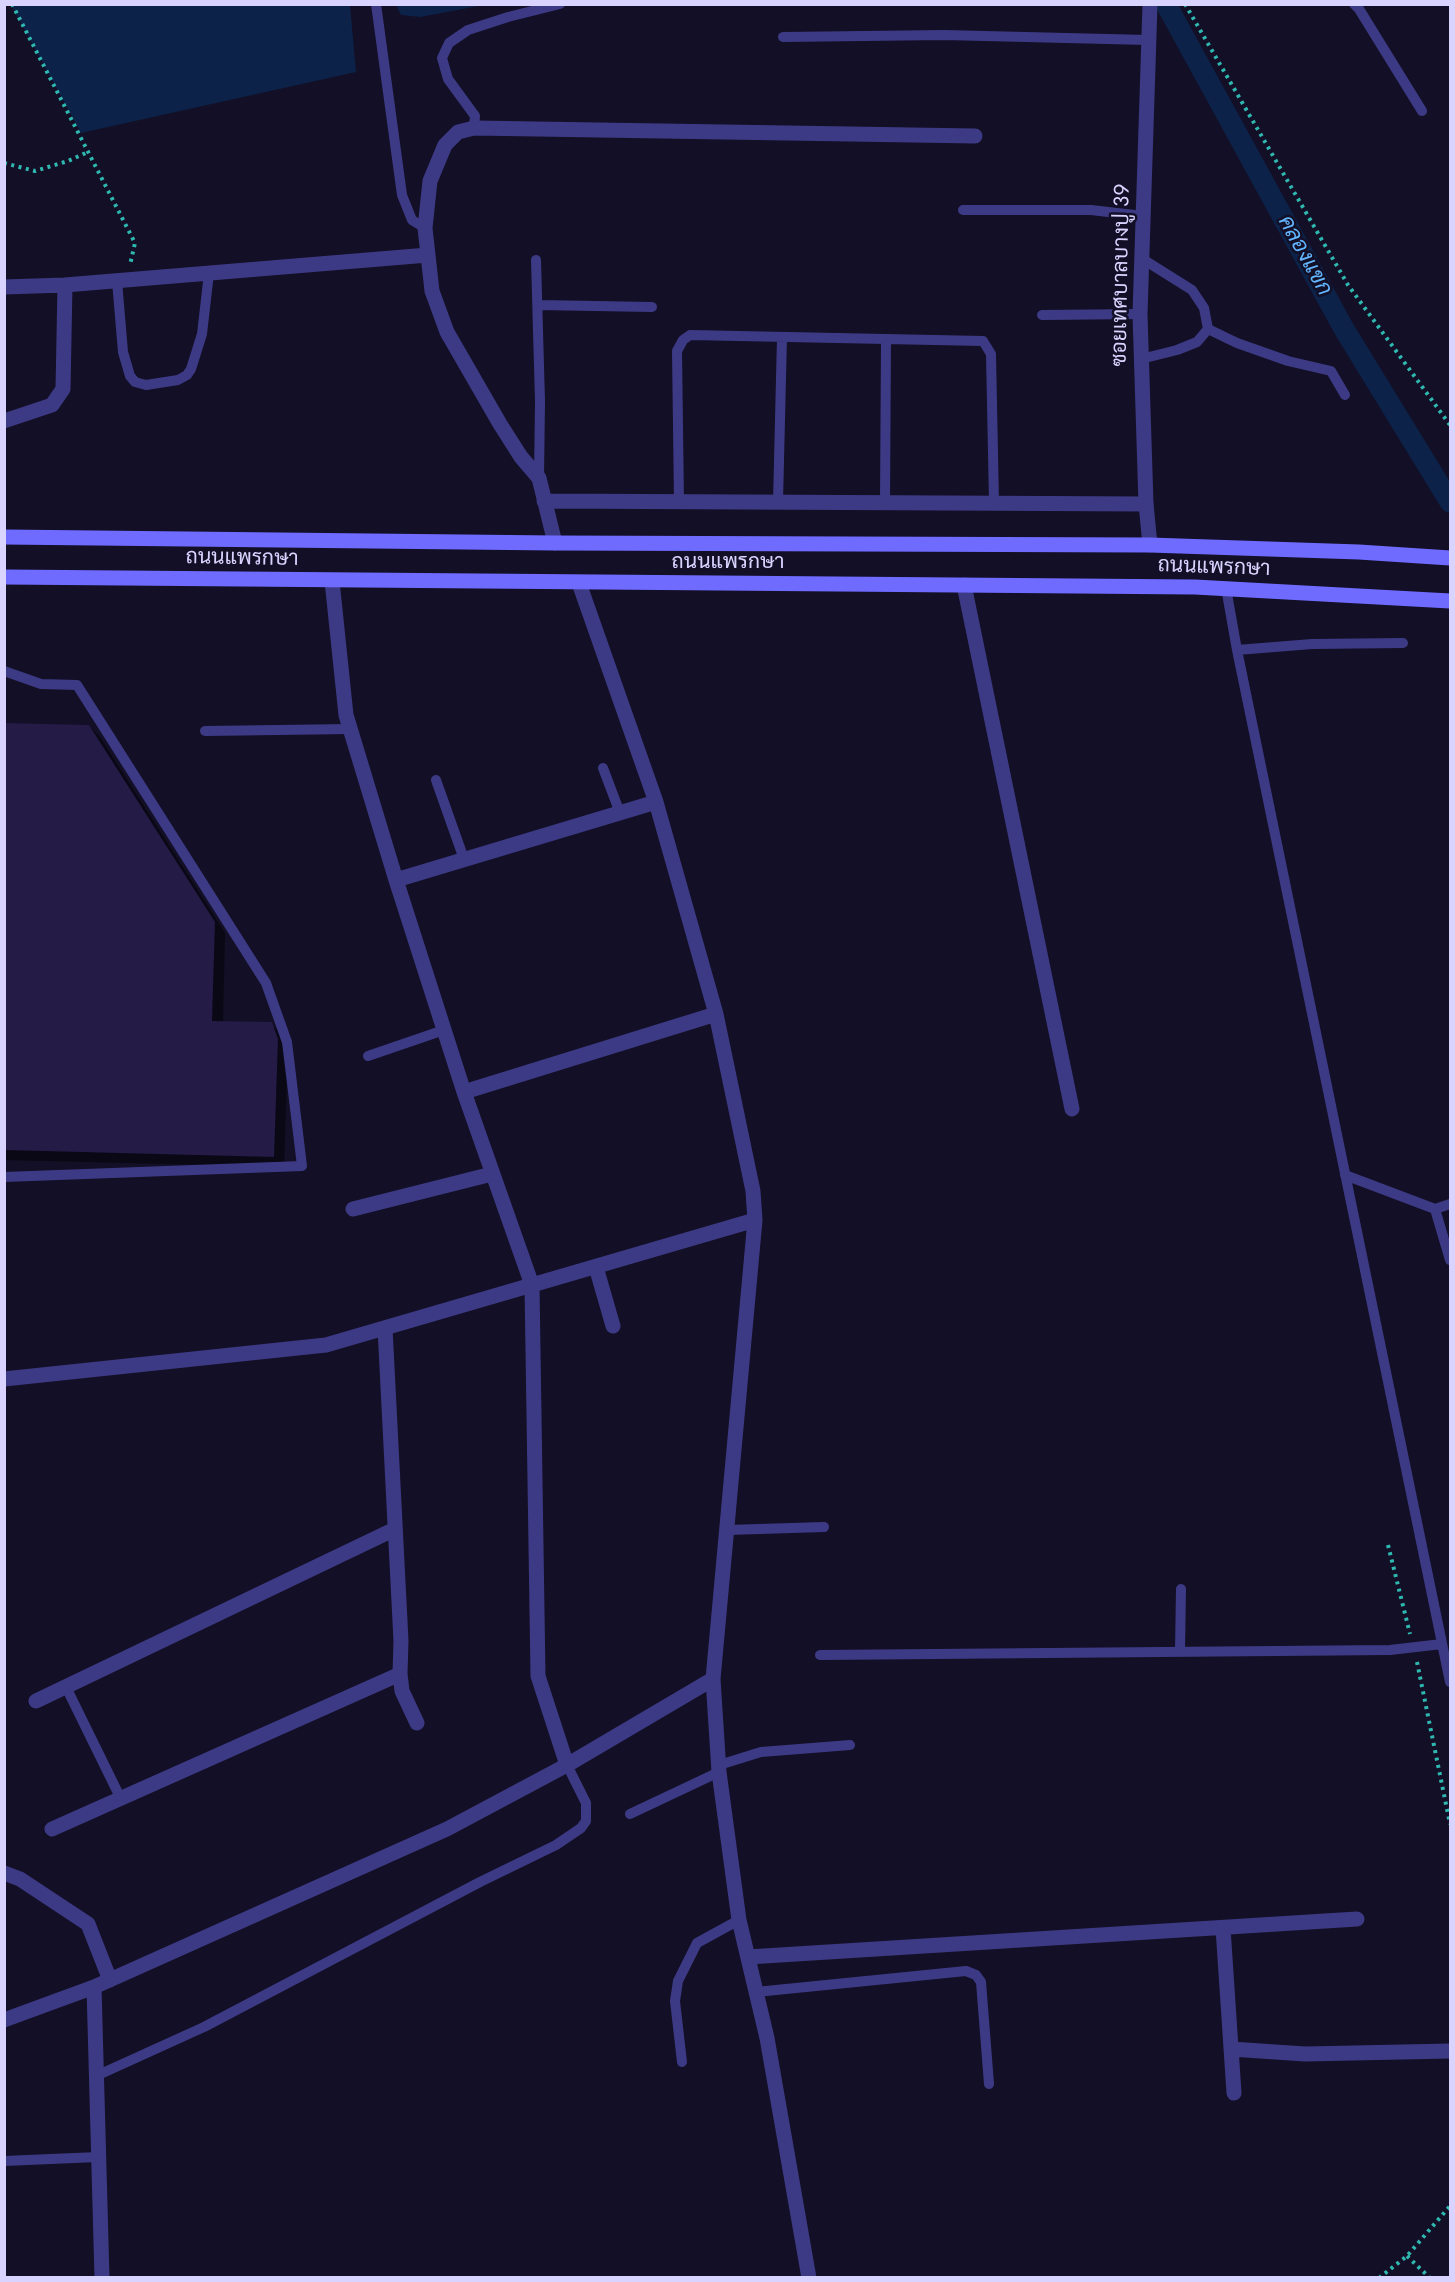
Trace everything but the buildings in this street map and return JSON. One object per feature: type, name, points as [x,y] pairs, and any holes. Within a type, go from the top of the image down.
[{"type":"main road","name":"ถนนแพรกษา","points":[[4,537],[555,543],[1150,545],[1359,552],[1444,558]]},
{"type":"main road","name":"ถนนแพรกษา","points":[[4,578],[1227,588],[1450,601]]},
{"type":"street","name":"ซอยเทศบาลบางปู 39","points":[[1150,4],[1140,314],[1146,504],[1150,545]]},
{"type":"street","points":[[555,543],[539,478],[521,457],[505,432],[447,332],[432,291],[425,228],[430,181],[445,146],[458,132],[474,128],[975,136]]},
{"type":"street","points":[[4,287],[65,285],[428,255]]},
{"type":"street","points":[[4,421],[52,405],[63,389],[65,285]]},
{"type":"street","points":[[544,501],[1146,504]]},
{"type":"street","points":[[332,581],[346,715],[464,1092],[532,1285],[538,1676],[567,1765]]},
{"type":"street","points":[[579,583],[656,802],[716,1014],[753,1191],[755,1220],[712,1679],[719,1768],[739,1920],[767,2038],[809,2277]]},
{"type":"street","points":[[964,585],[1072,1109]]},
{"type":"street","points":[[396,880],[656,802]]},
{"type":"street","points":[[464,1092],[716,1014]]},
{"type":"street","points":[[353,1209],[492,1174]]},
{"type":"street","points":[[4,1379],[326,1346],[755,1220]]},
{"type":"street","points":[[596,1267],[613,1326]]},
{"type":"street","points":[[385,1328],[401,1641],[400,1674],[402,1691],[417,1723]]},
{"type":"street","points":[[36,1701],[395,1529]]},
{"type":"street","points":[[52,1828],[400,1674]]},
{"type":"street","points":[[4,2020],[94,1987],[447,1829],[567,1765],[712,1679]]},
{"type":"street","points":[[4,1873],[20,1879],[88,1924],[110,1980]]},
{"type":"street","points":[[748,1957],[1358,1919]]},
{"type":"street","points":[[1223,1928],[1234,2093]]},
{"type":"street","points":[[94,1987],[102,2277]]},
{"type":"street","points":[[1231,2049],[1305,2054],[1450,2051]]},
{"type":"lane","points":[[376,4],[402,195],[412,220],[425,228]]},
{"type":"lane","points":[[474,128],[475,116],[448,79],[442,58],[449,43],[468,30],[560,4]]},
{"type":"lane","points":[[1354,4],[1422,111]]},
{"type":"lane","points":[[783,37],[944,35],[1148,40]]},
{"type":"lane","points":[[963,210],[1091,210],[1143,216]]},
{"type":"lane","points":[[1141,258],[1192,290],[1204,308],[1208,329]]},
{"type":"lane","points":[[536,260],[539,478]]},
{"type":"lane","points":[[122,280],[123,352],[130,376],[135,381],[146,385],[178,380],[187,375],[191,369],[202,334],[209,273]]},
{"type":"lane","points":[[538,305],[652,307]]},
{"type":"lane","points":[[1042,315],[1140,314]]},
{"type":"lane","points":[[1141,359],[1177,350],[1197,342],[1208,329]]},
{"type":"lane","points":[[1208,329],[1237,343],[1288,361],[1331,371],[1345,395]]},
{"type":"lane","points":[[679,502],[677,351],[683,340],[690,335],[983,341],[991,354],[994,503]]},
{"type":"lane","points":[[778,502],[782,337]]},
{"type":"lane","points":[[885,502],[886,339]]},
{"type":"lane","points":[[1227,588],[1237,650],[1450,1682]]},
{"type":"lane","points":[[1237,650],[1312,644],[1403,643]]},
{"type":"lane","points":[[4,671],[40,684],[77,685],[266,983],[287,1042],[302,1166],[4,1177]]},
{"type":"lane","points":[[205,731],[350,729]]},
{"type":"lane","points":[[603,768],[620,813]]},
{"type":"lane","points":[[436,780],[464,860]]},
{"type":"lane","points":[[368,1056],[444,1030]]},
{"type":"lane","points":[[1345,1175],[1435,1209],[1450,1204]]},
{"type":"lane","points":[[1435,1209],[1450,1260]]},
{"type":"lane","points":[[727,1530],[824,1527]]},
{"type":"lane","points":[[1180,1651],[1181,1589]]},
{"type":"lane","points":[[820,1655],[1390,1650],[1442,1644]]},
{"type":"lane","points":[[66,1687],[120,1797]]},
{"type":"lane","points":[[630,1814],[719,1768],[761,1752],[850,1745]]},
{"type":"lane","points":[[96,2076],[204,2027],[480,1882],[556,1845],[581,1828],[586,1821],[586,1803],[567,1765]]},
{"type":"lane","points":[[682,2062],[675,2001],[678,1981],[697,1943],[739,1920]]},
{"type":"lane","points":[[756,1992],[966,1971],[976,1975],[981,1983],[989,2084]]},
{"type":"lane","points":[[4,2161],[98,2157]]},
{"type":"path","points":[[12,4],[135,243],[122,280]]},
{"type":"path","points":[[1185,4],[1348,285],[1450,425]]},
{"type":"path","points":[[4,163],[35,171],[88,152]]},
{"type":"path","points":[[1388,1545],[1414,1648],[1450,1824]]},
{"type":"path","points":[[1380,2277],[1407,2256],[1450,2206]]},
{"type":"path","points":[[1407,2256],[1430,2277]]},
{"type":"water","points":[[11,5],[350,5],[356,72],[81,133]]},
{"type":"water","points":[[396,5],[484,5],[420,17],[401,15]]},
{"type":"waterway","name":"คลองแขก","points":[[1166,4],[1344,329],[1450,502]]}]
